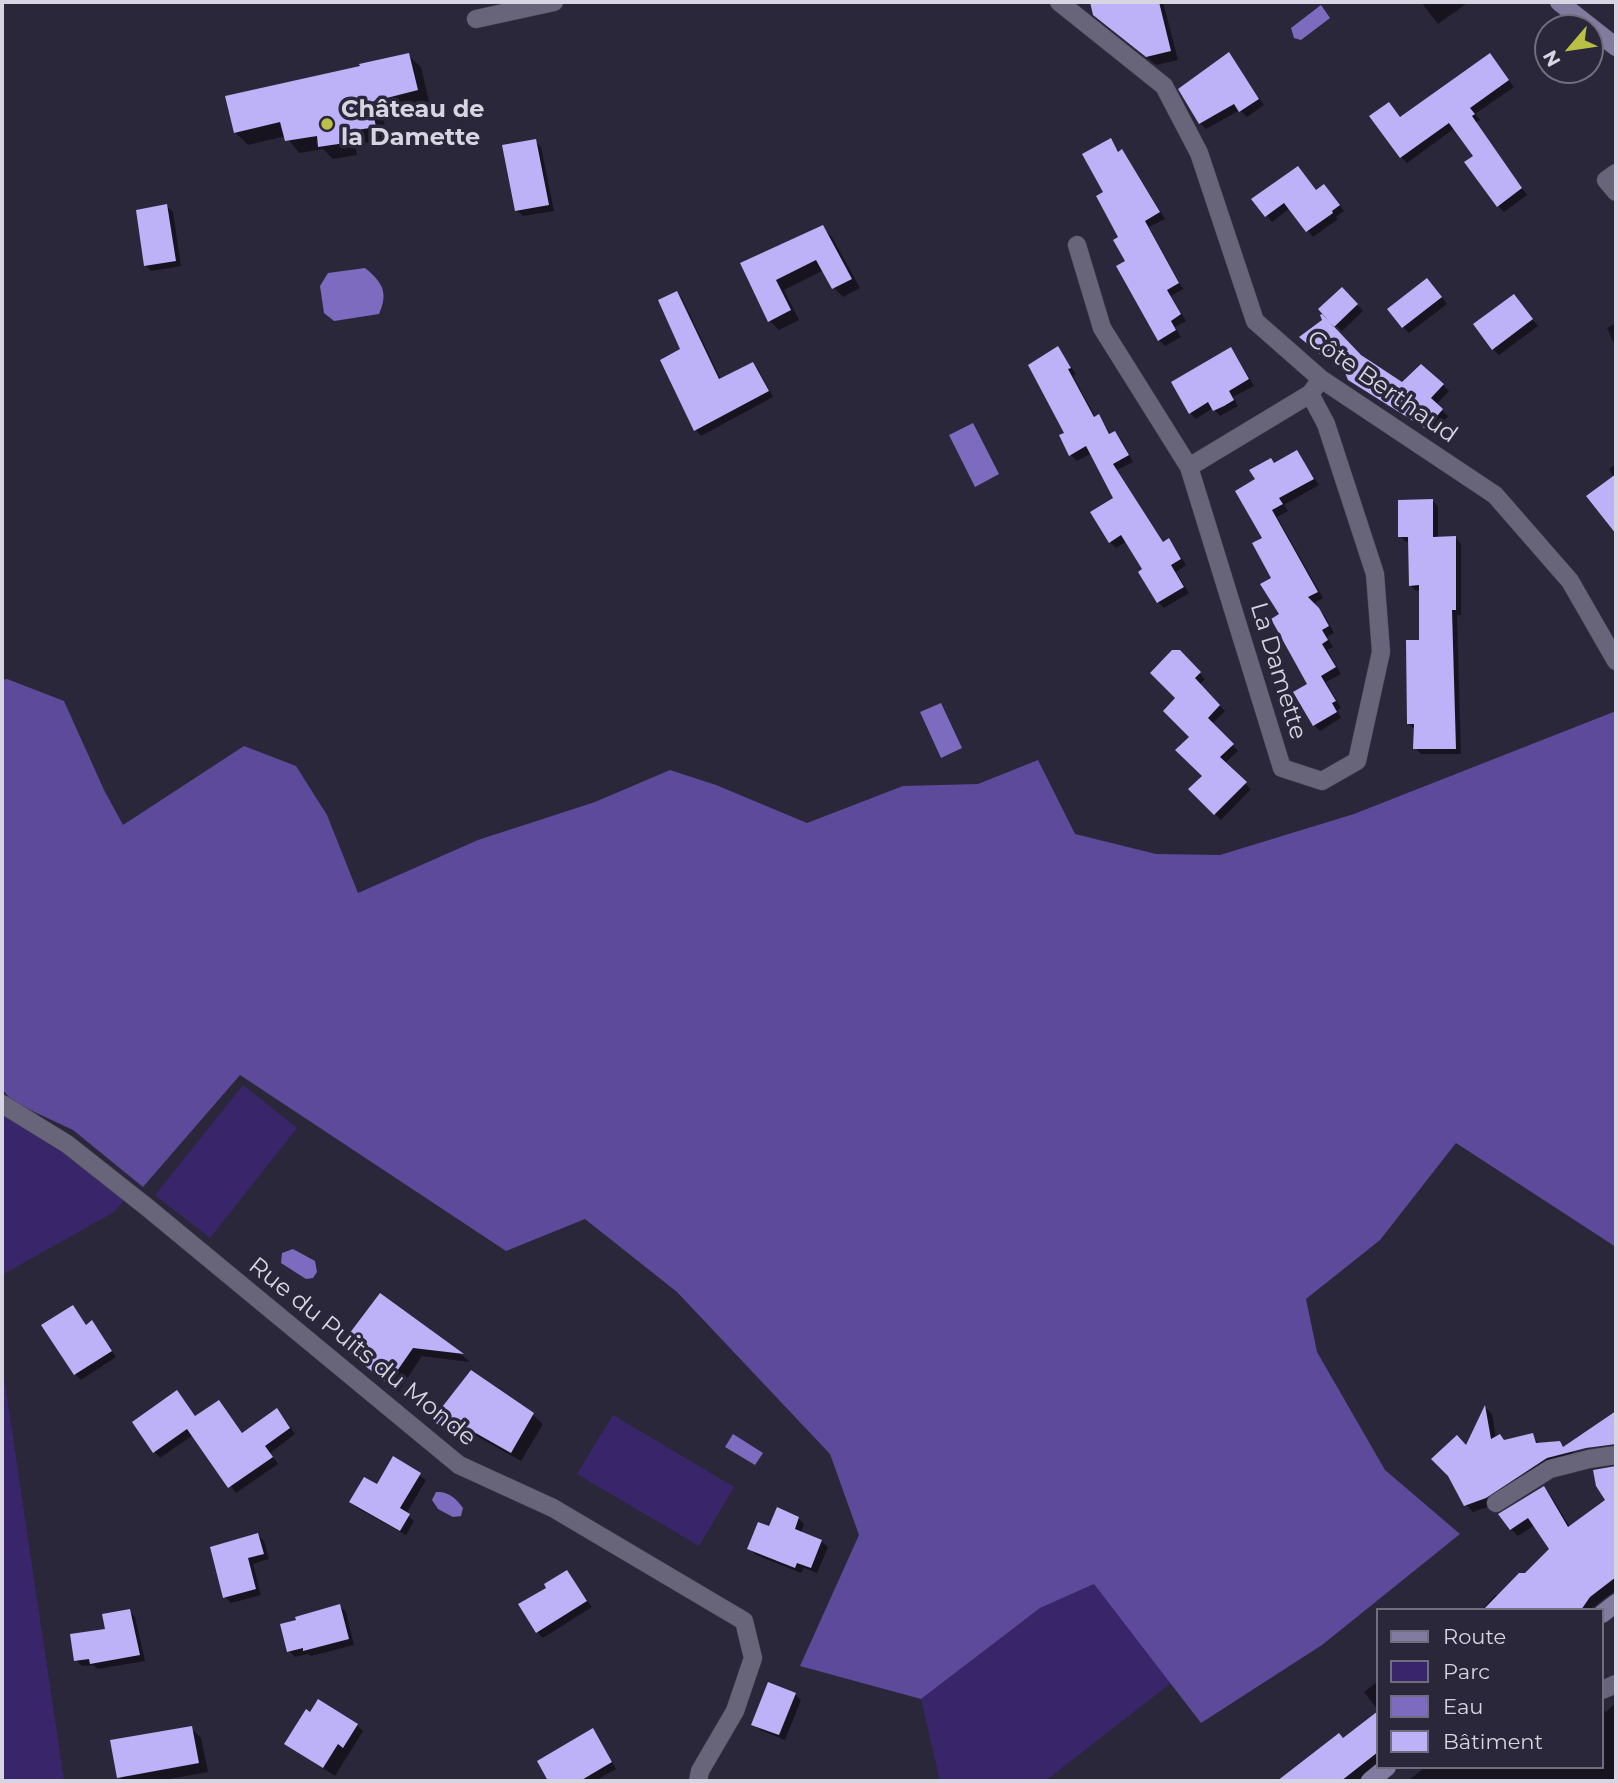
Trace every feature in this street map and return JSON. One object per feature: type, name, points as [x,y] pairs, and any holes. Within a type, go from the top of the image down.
[{"type":"street","points":[[476,19],[554,2]]},
{"type":"street","name":"Côte Berthaud","points":[[1059,2],[1164,86],[1199,153],[1255,321],[1321,379],[1495,495],[1570,581],[1616,661]]},
{"type":"street","points":[[1559,2],[1616,47]]},
{"type":"street","points":[[1616,173],[1606,180],[1616,192]]},
{"type":"street","name":"La Damette","points":[[1077,245],[1102,328],[1189,467],[1282,768],[1322,781],[1357,761],[1381,652],[1375,574],[1326,424],[1310,394]]},
{"type":"street","points":[[1189,467],[1310,394],[1321,379]]},
{"type":"street","name":"Rue du Puits du Monde","points":[[2,1104],[67,1144],[128,1192],[459,1465],[553,1508],[744,1621],[753,1658],[735,1711],[700,1771],[698,1781]]},
{"type":"street","points":[[1496,1503],[1550,1469],[1616,1455]]},
{"type":"street","points":[[1370,1781],[1385,1769]]},
{"type":"green space","points":[[243,1085],[297,1128],[210,1238],[155,1195]]},
{"type":"green space","points":[[2,1113],[62,1148],[124,1200],[114,1212],[2,1275]]},
{"type":"green space","points":[[2,1364],[64,1781],[2,1781]]},
{"type":"green space","points":[[613,1415],[734,1487],[699,1546],[577,1474]]},
{"type":"green space","points":[[1094,1584],[1171,1683],[1045,1781],[940,1781],[921,1699],[1040,1608]]},
{"type":"shaded area","points":[[7,679],[64,701],[104,790],[123,825],[244,746],[296,766],[327,815],[358,893],[478,840],[595,802],[670,770],[716,785],[807,823],[903,786],[978,784],[1038,760],[1075,834],[1156,854],[1220,855],[1354,814],[1616,711],[1616,1247],[1456,1143],[1380,1240],[1306,1299],[1317,1352],[1385,1470],[1460,1534],[1322,1645],[1201,1723],[1094,1584],[1040,1608],[921,1699],[800,1666],[859,1535],[830,1454],[677,1292],[585,1219],[506,1251],[240,1075],[143,1187],[73,1130],[13,1102],[2,1089],[2,680]]},
{"type":"water","points":[[1321,5],[1330,18],[1301,40],[1294,38],[1291,28]]},
{"type":"water","points":[[365,268],[382,288],[383,300],[379,314],[334,321],[324,313],[320,286],[328,273]]},
{"type":"water","points":[[973,423],[999,474],[975,487],[949,435]]},
{"type":"water","points":[[941,703],[962,748],[941,758],[920,712]]},
{"type":"water","points":[[293,1249],[315,1261],[317,1272],[313,1278],[306,1279],[281,1263],[282,1253]]},
{"type":"water","points":[[733,1434],[763,1453],[755,1465],[725,1447]]},
{"type":"water","points":[[436,1492],[448,1494],[455,1499],[463,1508],[461,1516],[453,1517],[438,1509],[432,1500]]},
{"type":"building","points":[[1090,2],[1159,2],[1171,51],[1146,57],[1093,15]]},
{"type":"building","points":[[1229,52],[1259,99],[1239,112],[1234,104],[1199,124],[1178,89]]},
{"type":"building","points":[[409,53],[418,90],[371,102],[376,127],[344,132],[345,143],[318,147],[317,136],[285,141],[280,122],[234,133],[225,96]]},
{"type":"building","points":[[1490,53],[1509,80],[1470,108],[1475,114],[1472,116],[1522,188],[1497,207],[1464,162],[1473,156],[1449,123],[1400,158],[1369,116],[1389,102],[1400,117]]},
{"type":"building","points":[[1111,138],[1118,152],[1122,149],[1160,212],[1145,221],[1179,283],[1167,290],[1181,314],[1171,321],[1176,330],[1158,341],[1116,266],[1125,261],[1113,240],[1118,237],[1096,196],[1103,192],[1082,154]]},
{"type":"building","points":[[536,139],[549,205],[515,211],[502,145]]},
{"type":"building","points":[[1298,166],[1316,190],[1324,184],[1340,205],[1306,232],[1284,203],[1265,217],[1251,199]]},
{"type":"building","points":[[167,204],[176,261],[144,266],[136,210]]},
{"type":"building","points":[[823,225],[852,279],[832,289],[816,260],[776,280],[791,310],[768,322],[740,263]]},
{"type":"building","points":[[1427,278],[1442,297],[1402,328],[1387,309]]},
{"type":"building","points":[[1342,287],[1358,304],[1334,327],[1318,309]]},
{"type":"building","points":[[677,291],[719,379],[753,362],[769,391],[694,431],[660,360],[680,349],[658,300]]},
{"type":"building","points":[[1514,294],[1533,319],[1492,350],[1473,324]]},
{"type":"building","points":[[1322,314],[1361,355],[1402,382],[1421,364],[1444,384],[1431,398],[1443,409],[1426,429],[1348,380],[1334,347],[1322,356],[1299,337],[1322,320]]},
{"type":"building","points":[[1058,346],[1094,417],[1099,414],[1109,434],[1115,431],[1129,455],[1113,464],[1163,542],[1169,538],[1181,559],[1171,565],[1184,587],[1157,603],[1138,572],[1142,569],[1121,535],[1109,543],[1090,512],[1113,498],[1086,446],[1069,456],[1059,435],[1064,433],[1028,365]]},
{"type":"building","points":[[1231,347],[1249,379],[1229,391],[1234,400],[1224,406],[1213,411],[1208,402],[1189,414],[1171,382]]},
{"type":"building","points":[[1297,450],[1314,479],[1279,498],[1283,504],[1272,510],[1318,592],[1308,597],[1319,608],[1329,626],[1322,630],[1328,640],[1322,644],[1336,667],[1321,676],[1336,701],[1332,703],[1337,712],[1313,726],[1293,692],[1307,684],[1271,619],[1279,614],[1260,584],[1271,578],[1252,543],[1262,538],[1235,491],[1255,479],[1249,470],[1271,458],[1274,463]]},
{"type":"building","points":[[1616,474],[1616,534],[1586,496]]},
{"type":"building","points":[[1433,499],[1433,537],[1456,536],[1456,610],[1452,610],[1456,749],[1413,749],[1414,724],[1407,724],[1406,640],[1419,640],[1419,585],[1409,586],[1408,537],[1398,537],[1398,500]]},
{"type":"building","points":[[1172,650],[1180,650],[1201,672],[1195,678],[1220,705],[1208,718],[1234,744],[1220,757],[1247,782],[1214,815],[1188,789],[1202,776],[1175,750],[1189,737],[1163,711],[1175,698],[1150,673]]},
{"type":"building","points":[[380,1293],[464,1354],[413,1348],[388,1384],[340,1346]]},
{"type":"building","points":[[73,1305],[86,1325],[92,1320],[112,1351],[74,1375],[41,1325]]},
{"type":"building","points":[[471,1370],[534,1413],[511,1453],[465,1427],[456,1439],[432,1420]]},
{"type":"building","points":[[177,1390],[195,1416],[219,1400],[242,1433],[277,1408],[290,1428],[265,1446],[273,1457],[228,1488],[187,1429],[153,1453],[132,1422]]},
{"type":"building","points":[[1485,1405],[1491,1439],[1500,1434],[1504,1440],[1533,1433],[1536,1443],[1560,1441],[1563,1447],[1616,1411],[1616,1444],[1547,1458],[1486,1498],[1464,1506],[1448,1476],[1431,1459],[1457,1435],[1466,1445]]},
{"type":"building","points":[[393,1456],[421,1473],[400,1508],[410,1514],[400,1531],[349,1502],[364,1477],[377,1484]]},
{"type":"building","points":[[1616,1466],[1616,1577],[1590,1597],[1582,1608],[1485,1608],[1519,1573],[1525,1573],[1549,1549],[1528,1518],[1510,1530],[1498,1514],[1544,1486],[1568,1527],[1605,1500],[1596,1486],[1593,1470]]},
{"type":"building","points":[[777,1507],[799,1517],[795,1529],[822,1540],[811,1568],[797,1563],[795,1568],[747,1549],[758,1522],[769,1526]]},
{"type":"building","points":[[258,1533],[264,1554],[248,1558],[256,1589],[223,1598],[210,1547]]},
{"type":"building","points":[[567,1570],[587,1601],[536,1633],[518,1604],[546,1588],[544,1584]]},
{"type":"building","points":[[340,1604],[349,1639],[303,1651],[303,1648],[287,1652],[280,1624]]},
{"type":"building","points":[[130,1609],[140,1655],[90,1664],[89,1659],[74,1661],[70,1634],[105,1629],[102,1614]]},
{"type":"building","points":[[768,1682],[796,1693],[779,1735],[751,1725]]},
{"type":"building","points":[[318,1699],[358,1724],[343,1748],[338,1744],[323,1768],[284,1744],[306,1709],[310,1712]]},
{"type":"building","points":[[1376,1713],[1376,1754],[1341,1781],[1277,1781],[1339,1733],[1343,1738]]},
{"type":"building","points":[[192,1726],[199,1763],[117,1778],[110,1740]]},
{"type":"building","points":[[593,1728],[612,1762],[580,1781],[548,1781],[537,1761]]},
{"type":"place","name":"Château de la Damette","points":[[327,124]]}]
